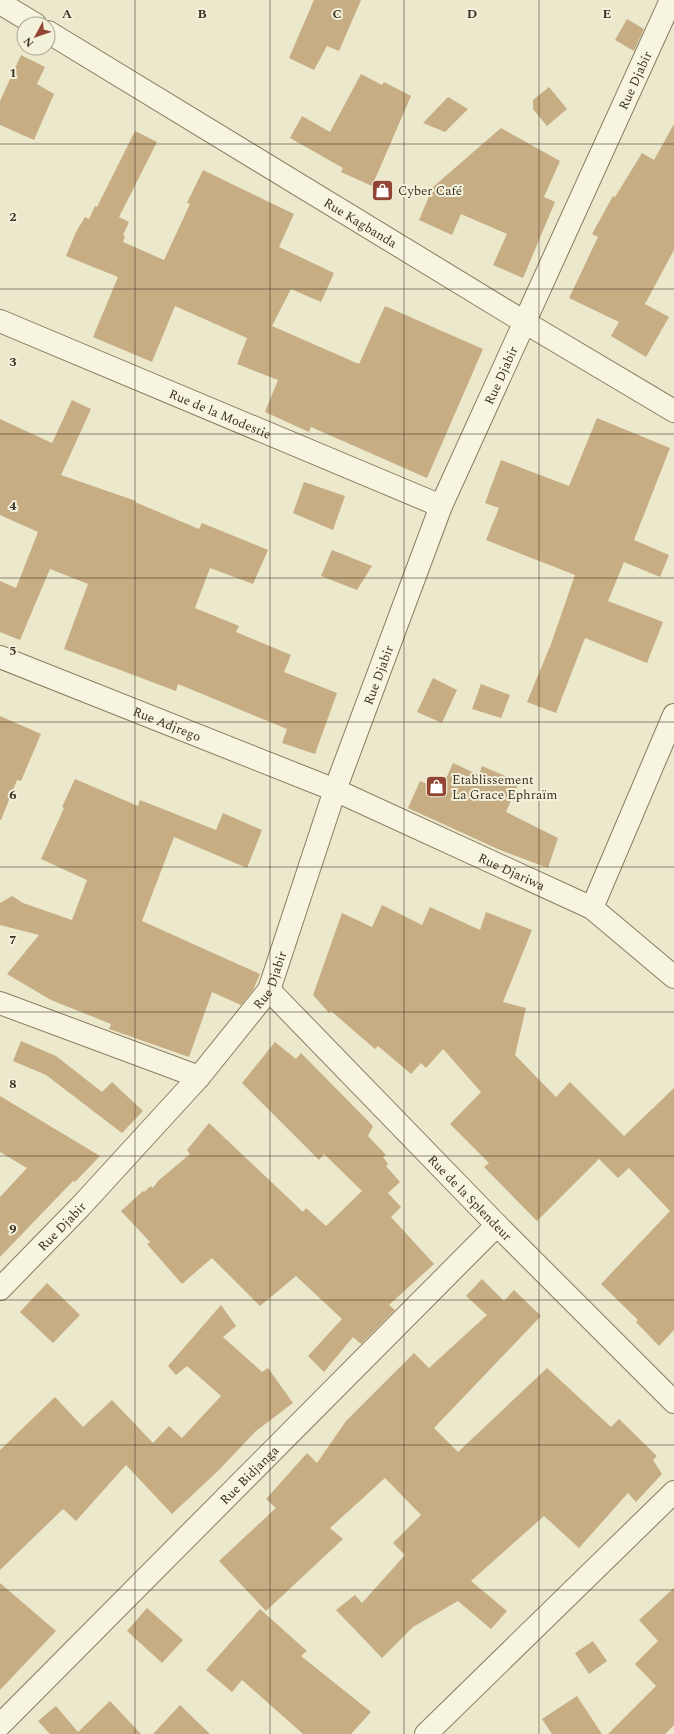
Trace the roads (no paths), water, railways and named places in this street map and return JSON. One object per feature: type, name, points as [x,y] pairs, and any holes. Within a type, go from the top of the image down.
[{"type":"street","name":"Rue Djabir","points":[[0,1288],[80,1207],[199,1077],[269,990],[335,790],[441,506],[526,323],[671,1]]},
{"type":"street","points":[[0,2],[22,16]]},
{"type":"street","name":"Rue Kagbanda","points":[[56,37],[526,323],[674,411]]},
{"type":"street","name":"Rue de la Modestie","points":[[0,321],[441,506]]},
{"type":"street","name":"Rue Adjrego","points":[[0,657],[335,790]]},
{"type":"street","points":[[592,908],[674,715]]},
{"type":"street","name":"Rue Djariwa","points":[[335,790],[592,908],[674,977]]},
{"type":"street","name":"Rue de la Splendeur","points":[[269,990],[497,1225],[674,1402]]},
{"type":"street","points":[[0,1003],[199,1077]]},
{"type":"street","name":"Rue Bidjanga","points":[[0,1725],[497,1225]]},
{"type":"street","points":[[426,1734],[674,1492]]},
{"type":"place","name":"Cyber Café","points":[[383,190]]},
{"type":"place","name":"Etablissement La Grace Ephraïm","points":[[436,786]]}]
